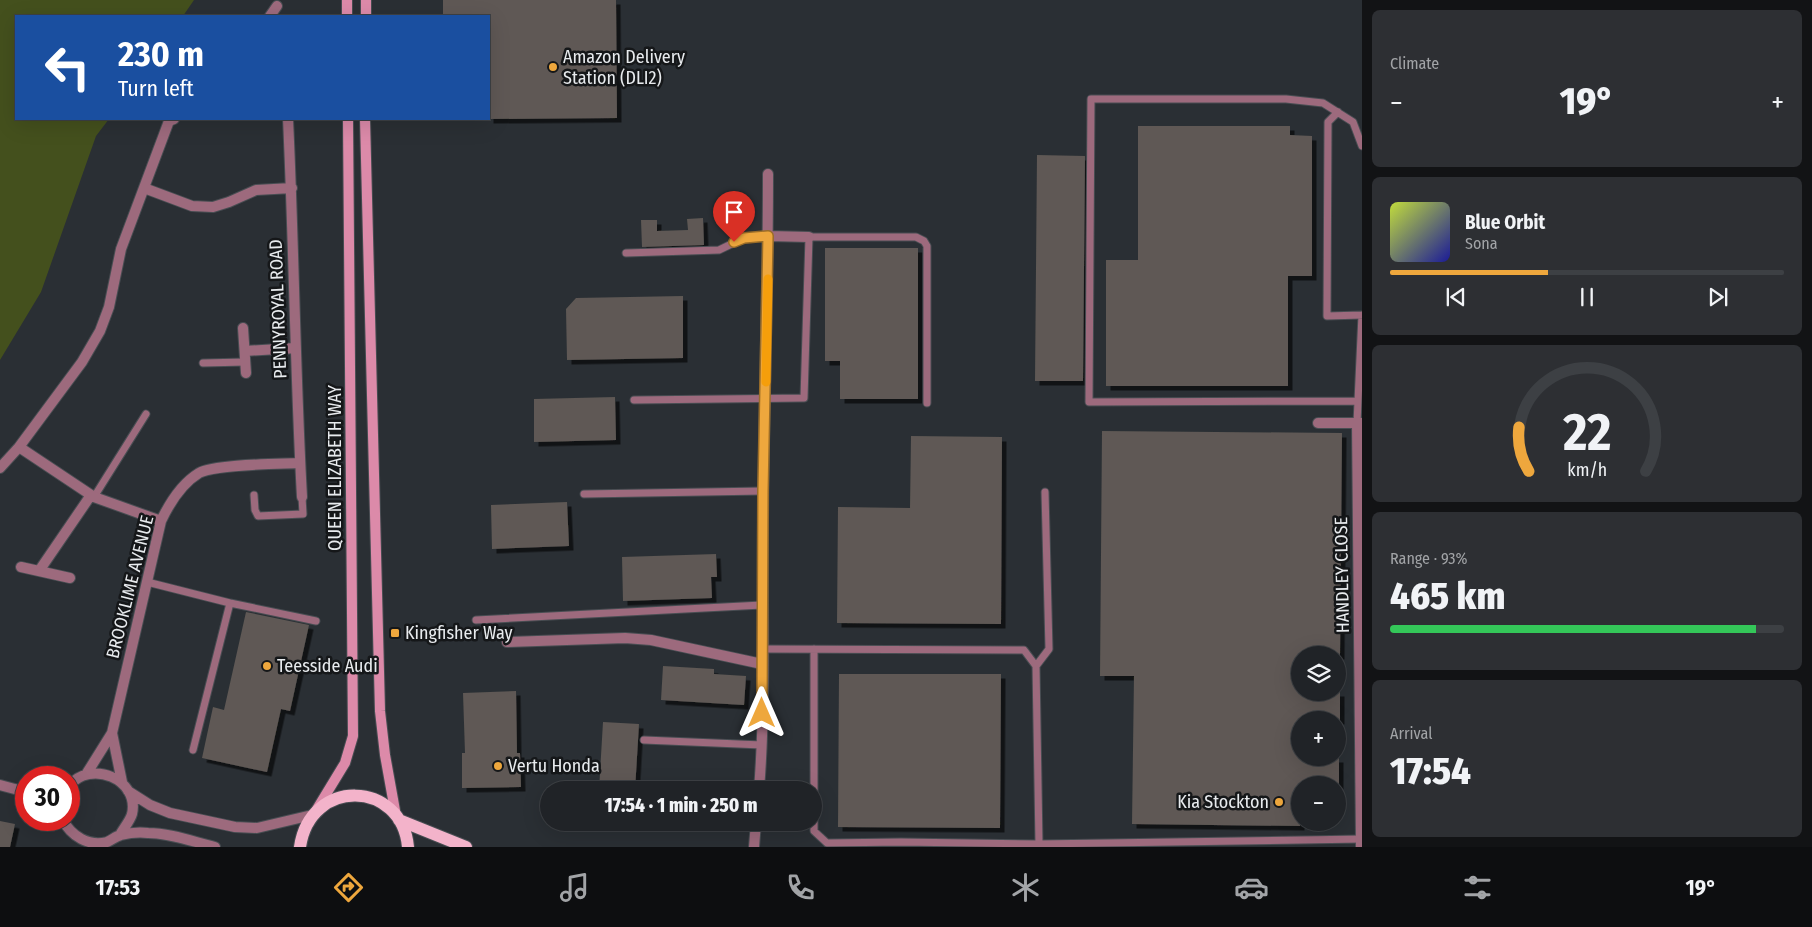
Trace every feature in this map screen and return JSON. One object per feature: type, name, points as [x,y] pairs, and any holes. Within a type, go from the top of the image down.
[{"type":"main road","points":[[300,847],[302,834],[315,812],[336,798],[355,795],[368,797],[380,802],[398,818],[466,847]]},
{"type":"main road","points":[[398,818],[407,838],[408,847]]},
{"type":"street","points":[[347,0],[347,15]]},
{"type":"street","points":[[366,0],[366,15]]},
{"type":"street","points":[[271,15],[277,6]]},
{"type":"street","points":[[0,468],[20,447],[82,362],[100,331],[109,307],[121,249],[169,120]]},
{"type":"street","name":"PENNYROYAL ROAD","points":[[288,120],[302,498]]},
{"type":"street","name":"QUEEN ELIZABETH WAY","points":[[315,812],[345,763],[353,736],[348,120]]},
{"type":"street","name":"QUEEN ELIZABETH WAY","points":[[365,120],[380,711],[385,755],[398,818]]},
{"type":"street","points":[[760,781],[762,745],[763,491],[766,399],[768,174]]},
{"type":"street","points":[[144,188],[192,206],[213,207],[256,190],[292,188]]},
{"type":"street","points":[[768,236],[808,237]]},
{"type":"street","points":[[243,328],[245,367]]},
{"type":"street","points":[[245,351],[295,348]]},
{"type":"street","points":[[1318,423],[1359,423]]},
{"type":"street","name":"HANDLEY CLOSE","points":[[1359,423],[1361,843]]},
{"type":"street","points":[[20,447],[92,496],[161,521]]},
{"type":"street","name":"BROOKLIME AVENUE","points":[[112,733],[161,521],[169,504],[182,486],[201,472],[226,467],[300,464]]},
{"type":"street","points":[[39,571],[92,496]]},
{"type":"street","points":[[21,567],[70,578]]},
{"type":"street","points":[[507,642],[625,638],[651,640],[762,664]]},
{"type":"street","points":[[87,773],[112,733]]},
{"type":"street","points":[[112,733],[125,787],[132,800],[132,815],[120,835]]},
{"type":"street","points":[[80,776],[87,773],[105,773],[150,805],[170,813],[236,828],[257,828],[315,812]]},
{"type":"street","points":[[0,785],[15,789]]},
{"type":"street","points":[[70,831],[88,844],[108,842],[120,835],[148,832],[215,847]]},
{"type":"street","points":[[754,847],[755,831]]},
{"type":"lane","points":[[1357,401],[1089,402],[1091,99],[1286,99],[1324,103],[1353,122],[1362,146]]},
{"type":"lane","points":[[1338,112],[1328,122],[1327,316],[1362,315],[1357,401],[1359,423]]},
{"type":"lane","points":[[626,253],[720,250],[744,238],[768,236]]},
{"type":"lane","points":[[634,400],[804,398],[808,237],[916,237],[924,241],[927,246],[927,403]]},
{"type":"lane","points":[[203,363],[245,367]]},
{"type":"lane","points":[[92,496],[146,414]]},
{"type":"lane","points":[[584,494],[763,491]]},
{"type":"lane","points":[[1036,666],[1049,649],[1046,492]]},
{"type":"lane","points":[[254,495],[255,510],[258,516],[303,514],[302,498]]},
{"type":"lane","points":[[147,582],[230,603],[316,621]]},
{"type":"lane","points":[[193,750],[230,603]]},
{"type":"lane","points":[[476,620],[762,605]]},
{"type":"lane","points":[[762,649],[1024,650],[1036,666],[1039,844]]},
{"type":"lane","points":[[814,649],[814,831],[826,843],[1361,843]]},
{"type":"lane","points":[[644,740],[762,745]]},
{"type":"green space","points":[[0,0],[194,0],[184,15],[15,15],[15,120],[108,120],[96,136],[41,292],[0,360]]},
{"type":"building","name":"Amazon Delivery Station (DLI2)","points":[[443,0],[616,0],[617,118],[490,119],[490,15],[443,15]]},
{"type":"building","points":[[1138,126],[1290,126],[1290,135],[1312,136],[1312,276],[1288,276],[1288,386],[1106,386],[1106,260],[1138,260]]},
{"type":"building","points":[[1037,155],[1085,156],[1083,381],[1035,381]]},
{"type":"building","points":[[703,218],[704,245],[642,247],[641,220],[657,220],[657,231],[688,230],[687,219]]},
{"type":"building","points":[[825,248],[918,248],[918,399],[840,399],[840,361],[825,361]]},
{"type":"building","points":[[683,296],[683,358],[567,360],[566,309],[576,298]]},
{"type":"building","points":[[615,397],[616,440],[534,442],[534,399]]},
{"type":"building","points":[[1102,431],[1342,433],[1340,646],[1291,646],[1291,701],[1340,701],[1340,711],[1291,711],[1291,766],[1339,766],[1339,776],[1291,776],[1291,826],[1132,824],[1134,676],[1100,676]]},
{"type":"building","points":[[911,436],[1002,437],[1001,624],[837,623],[838,507],[910,508]]},
{"type":"building","points":[[567,502],[569,546],[492,549],[491,505]]},
{"type":"building","points":[[716,554],[717,577],[711,577],[712,598],[623,601],[622,557]]},
{"type":"building","name":"Teesside Audi","points":[[246,612],[309,625],[290,711],[281,709],[267,772],[202,758],[213,707],[224,710]]},
{"type":"building","points":[[663,666],[714,669],[714,674],[746,676],[744,705],[661,700]]},
{"type":"building","points":[[839,674],[1001,674],[1000,828],[838,827]]},
{"type":"building","points":[[516,691],[517,753],[520,753],[521,787],[462,788],[462,753],[465,753],[463,693]]},
{"type":"building","points":[[603,722],[639,724],[636,781],[600,781]]},
{"type":"building","points":[[0,821],[15,824],[10,847],[0,847]]},
{"type":"slow traffic","points":[[766,382],[768,279]]},
{"type":"place","name":"Amazon Delivery Station (DLI2)","points":[[553,67]]},
{"type":"place","name":"Kingfisher Way","points":[[395,633]]},
{"type":"place","name":"Teesside Audi","points":[[267,666]]},
{"type":"place","name":"Vertu Honda","points":[[498,766]]},
{"type":"place","name":"Kia Stockton","points":[[1279,802]]},
{"type":"route","points":[[734,242],[744,238],[768,236],[763,491],[762,713]]}]
